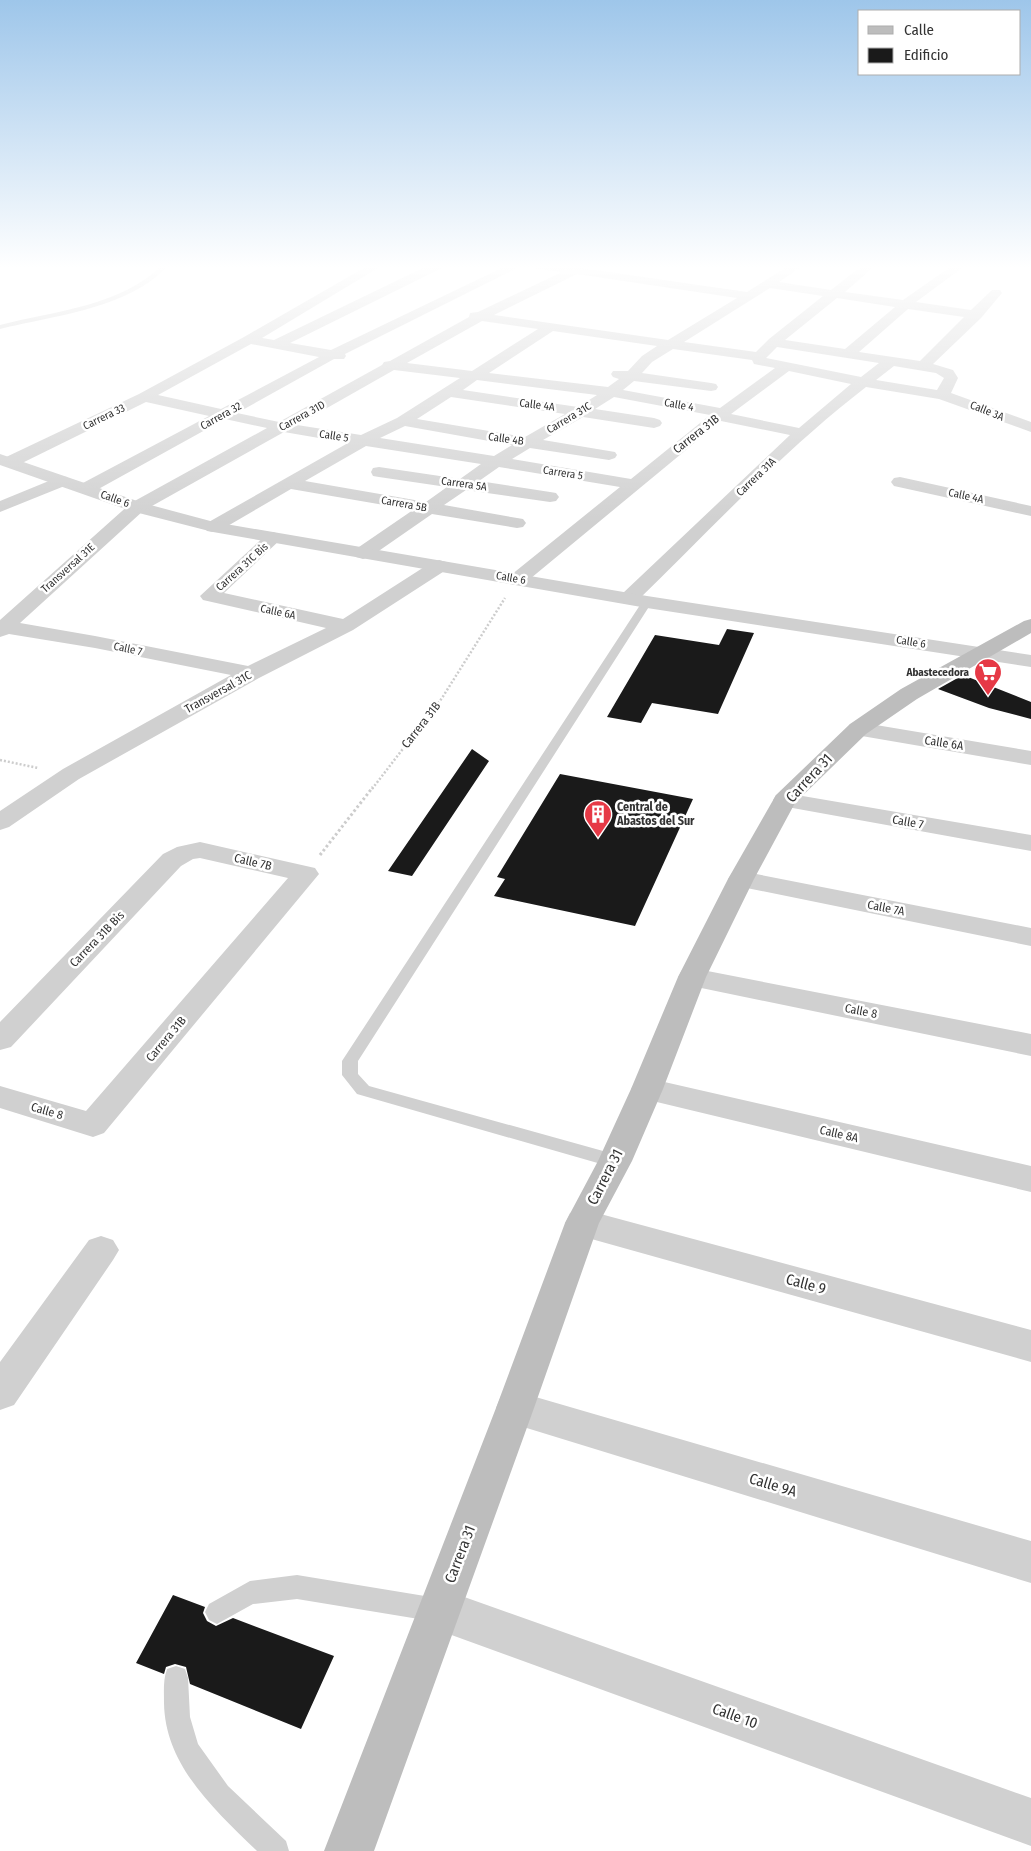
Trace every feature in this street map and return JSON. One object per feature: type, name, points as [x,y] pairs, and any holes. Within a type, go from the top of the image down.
[{"type":"main road","name":"Carrera 31","points":[[350,1851],[515,1408],[582,1222],[615,1161],[647,1089],[692,977],[741,879],[786,800],[824,760],[858,729],[909,694],[983,654],[1031,625]]},
{"type":"street","name":"Carrera 33","points":[[5,461],[144,397],[228,351]]},
{"type":"street","name":"Calle 4","points":[[309,351],[392,365],[609,392],[721,414],[802,433]]},
{"type":"street","name":"Carrera 32","points":[[87,488],[339,351]]},
{"type":"street","name":"Carrera 31D","points":[[137,507],[417,351]]},
{"type":"street","points":[[213,528],[364,440],[403,421],[513,351]]},
{"type":"street","name":"Carrera 31C","points":[[363,553],[495,462],[582,411],[633,376],[647,359],[660,351]]},
{"type":"street","name":"Calle 3A","points":[[718,351],[759,358],[759,361],[764,363],[942,395],[1031,427]]},
{"type":"street","points":[[759,358],[765,351]]},
{"type":"street","points":[[832,351],[923,366],[948,374],[951,378],[942,395]]},
{"type":"street","points":[[848,354],[851,351]]},
{"type":"street","points":[[923,366],[938,351]]},
{"type":"street","points":[[628,357],[672,362]]},
{"type":"street","points":[[499,360],[518,362]]},
{"type":"street","name":"Carrera 31A","points":[[638,600],[802,433],[862,382],[890,362]]},
{"type":"street","name":"Carrera 31B","points":[[518,579],[632,484],[721,414],[786,367]]},
{"type":"street","points":[[604,373],[711,388]]},
{"type":"street","name":"Calle 4A","points":[[449,392],[654,423]]},
{"type":"street","name":"Calle 5","points":[[144,397],[282,427],[495,462]]},
{"type":"street","points":[[497,413],[512,402]]},
{"type":"street","points":[[617,430],[631,420]]},
{"type":"street","name":"Calle 4B","points":[[403,421],[589,452],[606,448]]},
{"type":"street","points":[[466,433],[482,423]]},
{"type":"street","name":"Calle 6","points":[[5,461],[137,507],[213,528],[638,600],[1031,661]]},
{"type":"street","name":"Carrera 5","points":[[495,462],[632,484]]},
{"type":"street","name":"Carrera 5A","points":[[379,472],[550,497]]},
{"type":"street","points":[[0,507],[61,481]]},
{"type":"street","name":"Calle 4A","points":[[900,482],[1031,510]]},
{"type":"street","name":"Carrera 5B","points":[[291,484],[517,523]]},
{"type":"street","name":"Transversal 31E","points":[[2,629],[137,507]]},
{"type":"street","name":"Carrera 31C Bis","points":[[210,596],[273,538]]},
{"type":"street","name":"Transversal 31C","points":[[0,822],[71,774],[252,673],[346,626],[439,566]]},
{"type":"street","name":"Calle 6A","points":[[210,596],[346,626]]},
{"type":"street","name":"Calle 7","points":[[2,629],[94,642],[252,673]]},
{"type":"street","name":"Calle 6A","points":[[858,729],[1031,758]]},
{"type":"street","name":"Calle 7","points":[[786,800],[1031,843]]},
{"type":"street","name":"Calle 7B","points":[[200,850],[306,874]]},
{"type":"street","name":"Carrera 31B Bis","points":[[0,1040],[172,860],[186,852],[200,850]]},
{"type":"street","name":"Carrera 31B","points":[[94,1125],[306,874]]},
{"type":"street","name":"Calle 7A","points":[[741,879],[1031,936]]},
{"type":"street","name":"Calle 8","points":[[692,977],[1031,1045]]},
{"type":"street","name":"Calle 8A","points":[[647,1089],[1031,1179]]},
{"type":"street","name":"Calle 8","points":[[4,1105],[94,1125]]},
{"type":"street","name":"Calle 9","points":[[582,1222],[1031,1346]]},
{"type":"street","points":[[0,1393],[101,1250]]},
{"type":"street","name":"Calle 9A","points":[[515,1408],[1031,1562]]},
{"type":"street","name":"Calle 10","points":[[439,1610],[1031,1822]]},
{"type":"lane","points":[[615,1161],[363,1090],[350,1075],[350,1061],[638,600]]},
{"type":"lane","points":[[217,1612],[250,1593],[297,1587],[439,1610]]},
{"type":"lane","points":[[176,1678],[177,1717],[187,1751],[219,1795],[276,1851]]},
{"type":"path","name":"Carrera 31B","points":[[306,874],[442,698],[518,579]]},
{"type":"building","points":[[727,629],[754,633],[718,714],[652,703],[641,723],[607,717],[655,635],[719,645]]},
{"type":"building","name":"Abastecedora","points":[[963,675],[1031,702],[1031,719],[989,708],[938,689]]},
{"type":"building","points":[[472,749],[489,761],[412,876],[388,871]]},
{"type":"building","name":"Central de Abastos del Sur","points":[[560,774],[693,799],[635,926],[494,896],[505,879],[497,877]]},
{"type":"building","points":[[173,1595],[205,1607],[203,1613],[207,1621],[216,1626],[233,1618],[334,1656],[301,1729],[190,1684],[186,1667],[175,1664],[166,1667],[164,1674],[136,1663]]},
{"type":"place","name":"Abastecedora","points":[[988,696]]},
{"type":"place","name":"Central de Abastos del Sur","points":[[598,838]]}]
